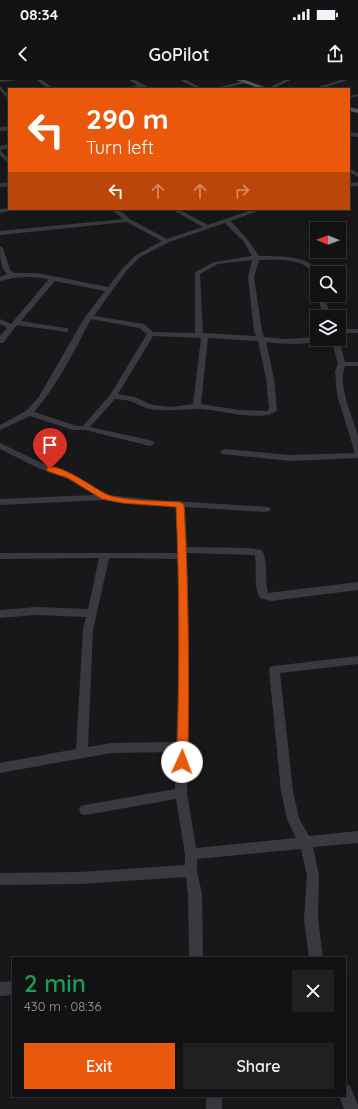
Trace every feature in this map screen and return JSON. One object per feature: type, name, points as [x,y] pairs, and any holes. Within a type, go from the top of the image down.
[{"type":"main road","points":[[242,81],[264,88]]},
{"type":"street","points":[[0,81],[16,80]]},
{"type":"street","points":[[39,80],[51,88]]},
{"type":"street","points":[[131,80],[148,88]]},
{"type":"street","points":[[182,80],[200,88]]},
{"type":"street","points":[[269,88],[289,80]]},
{"type":"street","points":[[318,88],[346,80]]},
{"type":"street","points":[[218,88],[242,81]]},
{"type":"street","points":[[131,88],[142,85]]},
{"type":"street","points":[[0,88],[8,98]]},
{"type":"street","points":[[0,152],[8,161]]},
{"type":"street","points":[[115,210],[128,220],[167,241]]},
{"type":"street","points":[[176,210],[208,227]]},
{"type":"street","points":[[0,428],[29,413],[41,399],[61,367],[88,317],[110,290],[124,269],[138,256],[167,241],[227,220],[237,214],[255,210]]},
{"type":"street","points":[[0,233],[128,220]]},
{"type":"street","points":[[113,396],[132,400],[150,407],[171,408],[197,406],[252,413],[269,413],[273,410],[270,378],[262,340],[258,332],[251,277],[256,258],[255,254],[246,242],[227,220]]},
{"type":"street","points":[[0,248],[7,271],[12,275]]},
{"type":"street","points":[[197,406],[202,336],[197,273],[216,263],[227,260],[256,258],[300,261],[310,266]]},
{"type":"street","points":[[0,279],[12,275],[37,275],[110,290]]},
{"type":"street","points":[[0,341],[53,279]]},
{"type":"street","points":[[88,317],[141,326],[151,334],[253,337],[262,340],[310,339]]},
{"type":"street","points":[[0,321],[14,325],[65,330]]},
{"type":"street","points":[[346,331],[358,331]]},
{"type":"street","points":[[85,428],[113,396],[151,334]]},
{"type":"street","points":[[337,346],[342,364],[339,371],[341,395],[358,451]]},
{"type":"street","points":[[342,364],[358,364]]},
{"type":"street","points":[[29,413],[76,428],[85,428],[150,443]]},
{"type":"street","points":[[0,446],[41,466],[71,477],[105,497]]},
{"type":"street","points":[[224,452],[292,458],[358,454]]},
{"type":"street","points":[[0,502],[105,497],[180,505],[266,509]]},
{"type":"street","points":[[180,505],[182,553],[183,746],[181,793],[191,854],[191,871],[195,894],[197,918],[196,957]]},
{"type":"street","points":[[0,556],[105,556],[250,551],[259,552],[261,560],[262,590],[264,595],[271,597],[358,586]]},
{"type":"street","points":[[82,752],[83,702],[88,630],[105,556]]},
{"type":"street","points":[[0,614],[36,611],[91,613]]},
{"type":"street","points":[[316,957],[311,919],[313,875],[306,842],[293,820],[287,791],[274,670],[358,660]]},
{"type":"street","points":[[0,768],[82,752],[111,748],[183,746]]},
{"type":"street","points":[[85,810],[181,793]]},
{"type":"street","points":[[191,854],[358,837]]},
{"type":"street","points":[[0,879],[80,878],[191,871]]},
{"type":"street","points":[[0,989],[12,988]]},
{"type":"street","points":[[346,1094],[352,1109]]},
{"type":"street","points":[[214,1097],[214,1109]]},
{"type":"route","points":[[50,469],[71,477],[105,497],[180,505],[183,566],[184,672],[182,762]]}]
